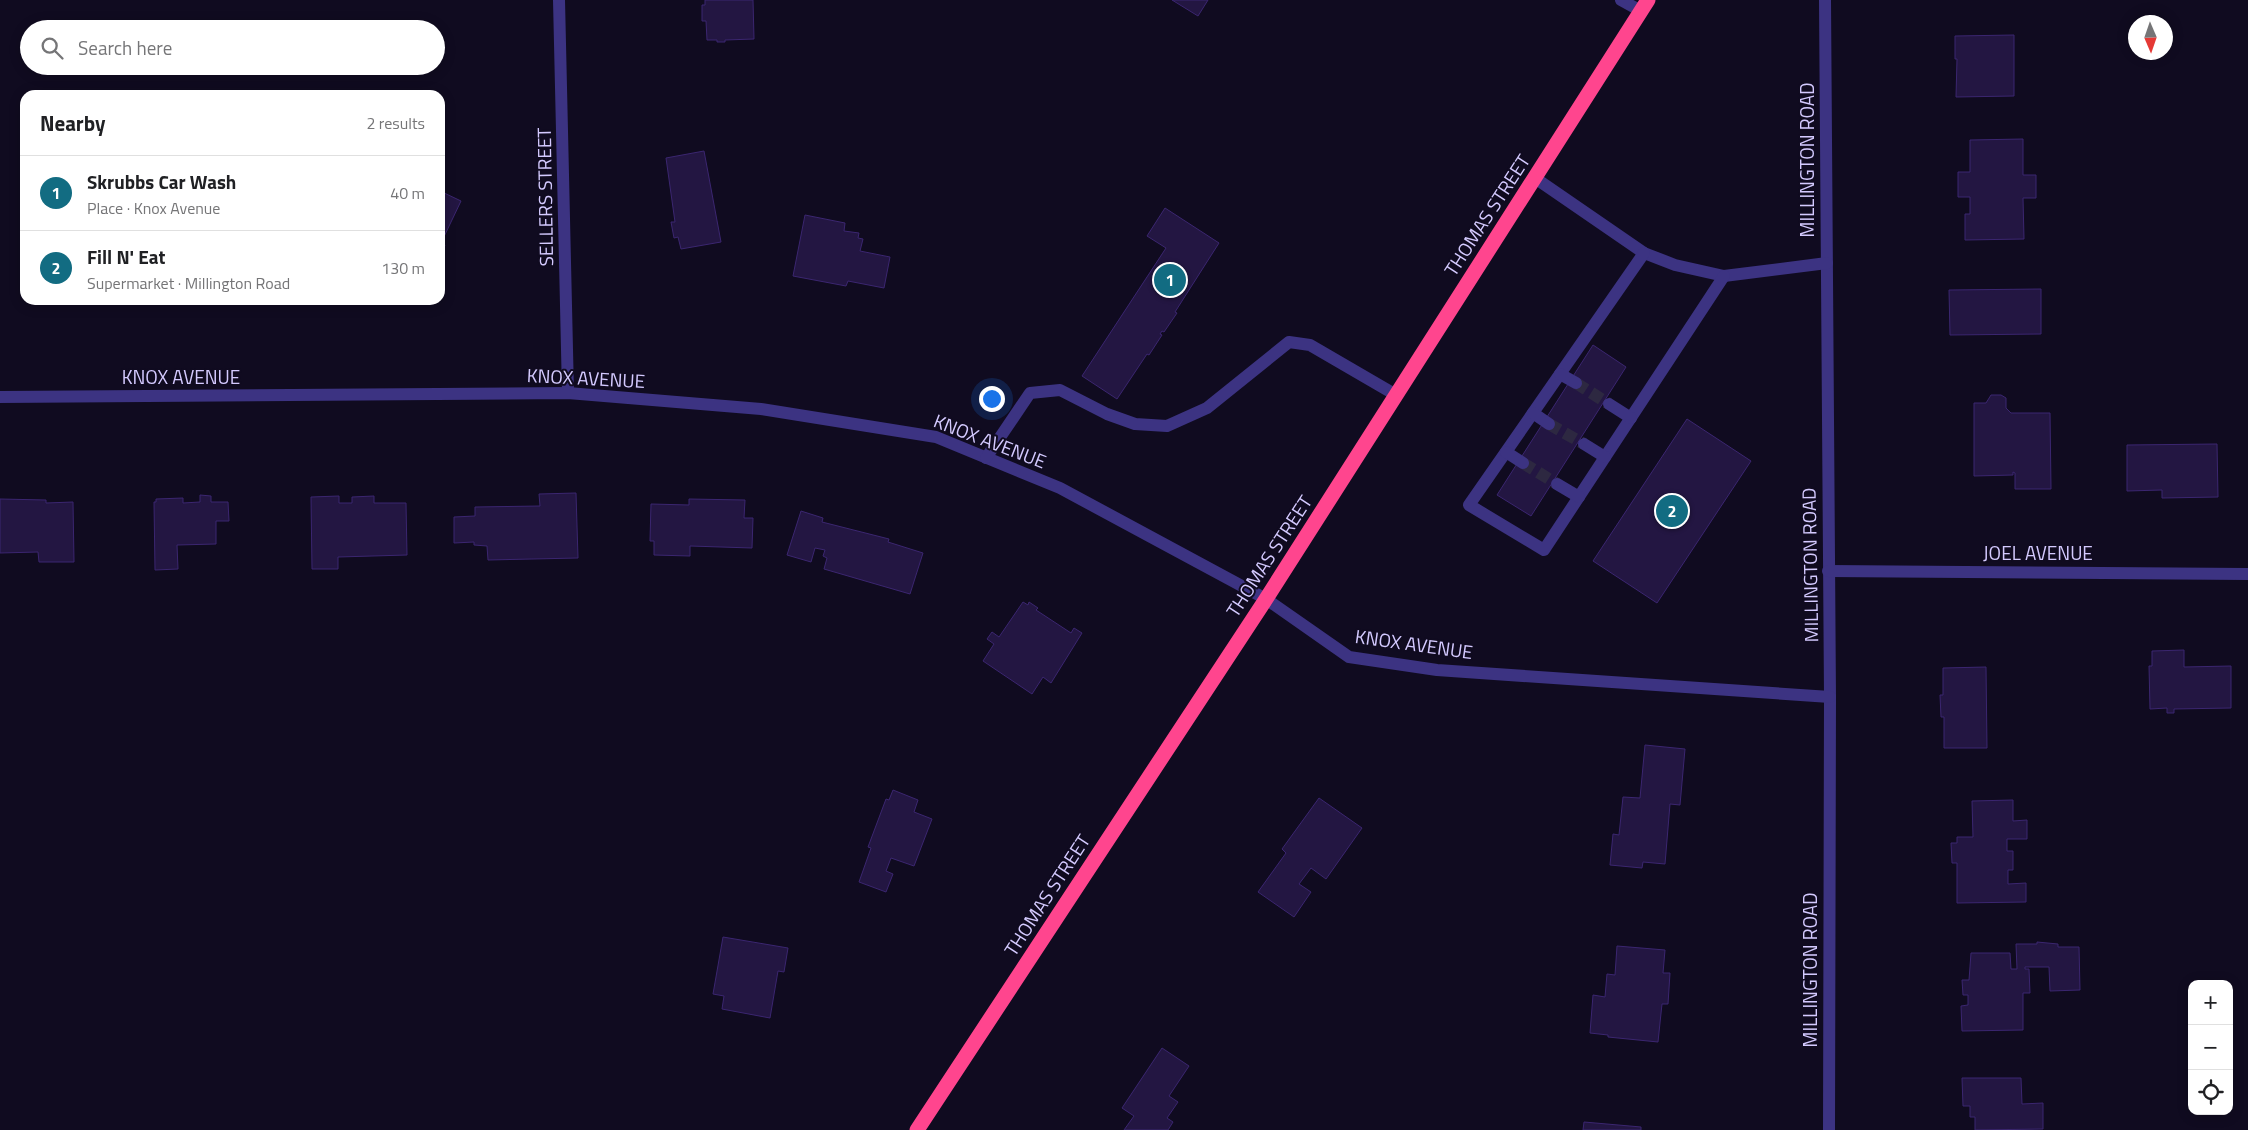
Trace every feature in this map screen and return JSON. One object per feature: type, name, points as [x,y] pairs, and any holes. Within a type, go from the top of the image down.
[{"type":"highway","name":"THOMAS STREET","points":[[917,1130],[1266,599],[1644,5]]},
{"type":"street","name":"SELLERS STREET","points":[[559,0],[568,394]]},
{"type":"street","points":[[1621,0],[1644,5]]},
{"type":"street","name":"MILLINGTON ROAD","points":[[1825,0],[1830,697],[1829,1130]]},
{"type":"street","points":[[1535,178],[1644,253],[1675,265],[1724,276],[1827,263]]},
{"type":"street","points":[[1644,253],[1469,505],[1544,550],[1724,276]]},
{"type":"street","points":[[986,458],[1030,393],[1060,390],[1106,414],[1135,424],[1167,426],[1207,408],[1288,342],[1310,344],[1396,395]]},
{"type":"street","points":[[1560,374],[1576,383]]},
{"type":"street","name":"KNOX AVENUE","points":[[0,397],[568,394],[761,409],[936,437],[1060,488],[1266,599],[1349,657],[1436,670],[1830,697]]},
{"type":"street","points":[[1609,404],[1631,418]]},
{"type":"street","points":[[1533,414],[1550,424]]},
{"type":"street","points":[[1584,444],[1605,457]]},
{"type":"street","points":[[1506,452],[1523,463]]},
{"type":"street","points":[[1557,484],[1579,497]]},
{"type":"street","name":"JOEL AVENUE","points":[[1828,571],[2248,574]]},
{"type":"building","points":[[705,0],[753,0],[754,39],[725,40],[725,42],[707,40],[706,21],[702,21],[702,5],[705,5]]},
{"type":"building","points":[[1172,0],[1208,0],[1198,16]]},
{"type":"building","points":[[2014,35],[2014,96],[1956,97],[1957,59],[1955,59],[1955,36]]},
{"type":"building","points":[[2023,139],[2023,175],[2036,175],[2036,198],[2023,198],[2024,239],[1965,240],[1965,214],[1970,214],[1970,197],[1958,197],[1958,172],[1970,172],[1970,140]]},
{"type":"building","points":[[704,151],[721,242],[681,249],[678,237],[674,238],[671,222],[675,222],[666,158]]},
{"type":"building","points":[[445,193],[461,201],[445,235]]},
{"type":"building","points":[[1165,208],[1219,243],[1175,312],[1177,313],[1164,332],[1162,331],[1160,334],[1162,335],[1149,355],[1147,354],[1117,399],[1082,376],[1166,248],[1147,236]]},
{"type":"building","points":[[805,215],[845,223],[844,231],[859,233],[858,238],[863,239],[860,251],[890,257],[884,288],[848,281],[846,286],[793,276]]},
{"type":"building","points":[[2041,289],[2041,334],[1950,335],[1949,290]]},
{"type":"building","points":[[1593,345],[1626,367],[1531,516],[1497,495]]},
{"type":"building","points":[[1991,395],[2001,395],[2006,398],[2006,408],[2011,413],[2050,413],[2051,489],[2015,489],[2015,473],[2013,472],[2013,475],[1974,476],[1974,403],[1986,403]]},
{"type":"building","points":[[1687,419],[1751,461],[1657,603],[1593,561]]},
{"type":"building","points":[[2217,444],[2218,497],[2162,498],[2162,490],[2127,491],[2127,445]]},
{"type":"building","points":[[576,493],[578,558],[488,560],[487,546],[474,545],[474,542],[454,543],[454,517],[475,516],[475,507],[540,506],[539,494]]},
{"type":"building","points":[[200,495],[211,496],[211,502],[228,502],[229,521],[216,521],[216,544],[177,545],[178,569],[155,570],[154,502],[156,502],[156,499],[183,498],[183,503],[200,502]]},
{"type":"building","points":[[339,496],[339,503],[352,503],[352,497],[374,496],[374,503],[406,503],[407,555],[338,557],[338,569],[312,569],[311,497]]},
{"type":"building","points":[[0,499],[46,500],[46,503],[73,502],[74,562],[39,562],[38,552],[0,553]]},
{"type":"building","points":[[689,499],[745,500],[744,518],[753,518],[752,548],[690,546],[690,556],[654,555],[654,541],[650,541],[651,504],[689,505]]},
{"type":"building","points":[[801,511],[823,518],[822,522],[889,539],[888,542],[923,553],[910,594],[824,569],[827,558],[823,556],[825,550],[815,548],[811,562],[787,555]]},
{"type":"building","points":[[1023,602],[1028,605],[1029,602],[1038,608],[1036,610],[1071,633],[1074,628],[1082,633],[1051,683],[1043,677],[1032,694],[983,661],[994,644],[987,639],[992,632],[999,637]]},
{"type":"building","points":[[2184,650],[2184,667],[2231,666],[2231,708],[2174,709],[2174,713],[2167,713],[2167,708],[2150,709],[2149,666],[2152,666],[2152,651]]},
{"type":"building","points":[[1986,667],[1987,748],[1944,748],[1944,717],[1941,717],[1940,695],[1943,695],[1943,668]]},
{"type":"building","points":[[1645,745],[1685,749],[1680,805],[1670,804],[1665,864],[1643,862],[1642,868],[1610,865],[1613,834],[1619,835],[1623,797],[1640,798]]},
{"type":"building","points":[[893,790],[918,800],[914,812],[932,819],[914,866],[891,858],[886,871],[893,874],[886,892],[859,882],[871,848],[868,847],[886,799],[889,800]]},
{"type":"building","points":[[1319,798],[1362,828],[1326,879],[1311,868],[1299,884],[1311,892],[1294,917],[1258,892],[1286,853],[1282,849]]},
{"type":"building","points":[[2013,800],[2013,821],[2027,820],[2027,839],[2007,839],[2007,851],[2013,851],[2013,870],[2008,870],[2008,884],[2026,883],[2026,902],[1957,903],[1957,863],[1952,863],[1951,843],[1957,843],[1957,837],[1973,837],[1972,801]]},
{"type":"building","points":[[723,937],[788,948],[784,972],[778,971],[770,1018],[722,1009],[724,996],[713,994]]},
{"type":"building","points":[[2037,942],[2058,944],[2058,947],[2079,947],[2080,990],[2050,991],[2049,967],[2025,967],[2025,969],[2029,969],[2030,993],[2023,993],[2023,1030],[1962,1031],[1961,1006],[1968,1005],[1968,995],[1963,995],[1962,980],[1969,980],[1971,953],[2010,953],[2011,969],[2017,969],[2016,944],[2037,944]]},
{"type":"building","points":[[1617,946],[1665,950],[1663,973],[1670,973],[1668,1004],[1662,1004],[1658,1042],[1608,1037],[1608,1035],[1590,1033],[1593,995],[1605,997],[1607,974],[1615,975]]},
{"type":"building","points":[[1162,1048],[1189,1066],[1169,1096],[1178,1102],[1167,1118],[1173,1122],[1168,1130],[1124,1130],[1134,1116],[1122,1108]]},
{"type":"building","points":[[1962,1078],[2021,1078],[2022,1104],[2043,1103],[2043,1129],[1975,1130],[1975,1117],[1970,1117],[1970,1106],[1963,1106]]},
{"type":"building","points":[[1584,1122],[1641,1127],[1641,1130],[1583,1130]]},
{"type":"tunnel","points":[[1576,383],[1609,404]]},
{"type":"tunnel","points":[[1549,424],[1584,444]]},
{"type":"tunnel","points":[[1523,463],[1557,484]]},
{"type":"place","name":"Skrubbs Car Wash","points":[[1170,280]]},
{"type":"place","name":"Fill N' Eat","points":[[1672,511]]}]
